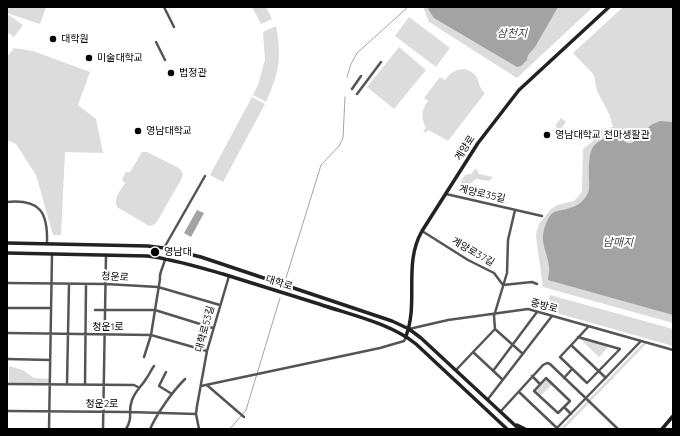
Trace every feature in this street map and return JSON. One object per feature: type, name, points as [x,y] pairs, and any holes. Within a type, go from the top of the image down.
[{"type":"main road","name":"계양로","points":[[406,336],[411,320],[412,257],[422,231],[478,143],[519,90],[609,7]]},
{"type":"main road","points":[[7,243],[148,246],[164,248],[201,257],[392,321],[409,329],[421,338],[519,429]]},
{"type":"main road","name":"대학로","points":[[7,253],[147,256],[165,258],[229,276],[390,328],[406,336],[433,359],[507,429]]},
{"type":"main road","points":[[662,429],[673,416]]},
{"type":"main road","points":[[513,423],[525,429]]},
{"type":"street","points":[[164,7],[174,27]]},
{"type":"street","points":[[156,42],[165,60]]},
{"type":"street","points":[[357,94],[381,62]]},
{"type":"street","points":[[352,89],[361,76]]},
{"type":"street","points":[[164,248],[205,176]]},
{"type":"street","name":"계양로35길","points":[[446,194],[542,216]]},
{"type":"street","points":[[7,202],[28,202],[40,210],[46,219],[47,243]]},
{"type":"street","name":"계양로35길","points":[[495,329],[494,316],[507,272],[508,240],[515,210]]},
{"type":"street","name":"계양로37길","points":[[422,231],[468,260],[494,273],[503,285]]},
{"type":"street","points":[[49,429],[52,254]]},
{"type":"street","points":[[103,429],[106,255]]},
{"type":"street","points":[[144,357],[151,335],[160,279],[159,275],[164,266],[165,258]]},
{"type":"street","name":"대학로53길","points":[[196,414],[207,351],[229,276]]},
{"type":"street","points":[[503,285],[532,282],[537,284]]},
{"type":"street","name":"청운로","points":[[7,283],[158,286],[220,304]]},
{"type":"street","points":[[67,384],[69,284]]},
{"type":"street","points":[[85,385],[86,284]]},
{"type":"street","points":[[7,308],[51,308]]},
{"type":"street","name":"중방로","points":[[409,329],[448,320],[496,312],[528,309],[673,350]]},
{"type":"street","points":[[95,310],[155,310],[214,328]]},
{"type":"street","points":[[493,371],[537,312]]},
{"type":"street","points":[[488,399],[552,316]]},
{"type":"street","points":[[578,337],[620,349],[587,383],[560,357],[578,337],[588,327]]},
{"type":"street","points":[[456,370],[495,329],[523,354]]},
{"type":"street","name":"청운1로","points":[[7,333],[104,336],[151,335],[207,351]]},
{"type":"street","points":[[201,386],[258,375],[402,342],[406,336]]},
{"type":"street","points":[[519,392],[558,429],[641,341]]},
{"type":"street","points":[[571,345],[606,378]]},
{"type":"street","points":[[473,352],[503,380]]},
{"type":"street","points":[[7,359],[50,360]]},
{"type":"street","points":[[501,411],[532,376],[547,363],[550,364],[618,429]]},
{"type":"street","points":[[126,429],[131,419],[129,412],[132,399],[138,387],[146,380],[154,366]]},
{"type":"street","points":[[564,378],[572,369]]},
{"type":"street","points":[[166,372],[159,386],[172,394]]},
{"type":"street","points":[[532,376],[540,384]]},
{"type":"street","points":[[546,378],[570,401],[558,414],[534,391],[540,384],[546,378]]},
{"type":"street","points":[[150,429],[172,394],[185,379]]},
{"type":"street","points":[[7,384],[134,385],[138,387]]},
{"type":"street","points":[[208,385],[244,417]]},
{"type":"street","points":[[564,407],[571,414]]},
{"type":"street","name":"청운2로","points":[[7,411],[196,414]]},
{"type":"street","points":[[196,414],[199,429]]},
{"type":"shaded area","points":[[9,7],[46,7],[40,24],[7,13]]},
{"type":"shaded area","points":[[252,7],[266,7],[272,19],[261,24]]},
{"type":"shaded area","name":"삼천지","points":[[423,7],[593,7],[517,78],[429,22]]},
{"type":"shaded area","name":"남매지","points":[[623,7],[673,7],[673,323],[543,287],[536,234],[539,224],[551,209],[557,205],[574,201],[582,192],[583,149],[593,141],[602,129],[613,127],[609,114],[597,91],[594,75],[573,53]]},
{"type":"shaded area","points":[[7,14],[23,25],[14,37],[7,32]]},
{"type":"shaded area","points":[[409,17],[450,48],[436,67],[395,36]]},
{"type":"shaded area","points":[[276,26],[279,47],[278,65],[274,82],[266,102],[253,95],[258,85],[265,60],[263,32]]},
{"type":"shaded area","points":[[399,47],[426,70],[394,109],[367,87]]},
{"type":"shaded area","points":[[14,48],[33,51],[90,72],[78,105],[96,119],[103,153],[65,152],[61,235],[53,235],[36,175],[16,144],[7,140],[7,57]]},
{"type":"shaded area","points":[[465,69],[471,71],[477,77],[480,87],[485,93],[448,141],[428,130],[426,133],[423,131],[426,128],[422,114],[428,101],[424,98],[440,77],[445,80],[453,72]]},
{"type":"shaded area","points":[[252,97],[265,104],[223,182],[210,175]]},
{"type":"shaded area","points":[[561,118],[566,122],[560,130],[555,126]]},
{"type":"shaded area","points":[[142,152],[147,152],[179,168],[183,174],[158,220],[151,226],[117,207],[116,204],[118,194],[125,183],[122,180],[126,172],[130,172]]},
{"type":"shaded area","points":[[476,168],[479,174],[493,177],[489,181],[476,179],[465,188],[460,183],[465,175],[471,174]]},
{"type":"shaded area","points":[[550,295],[673,329],[673,346],[546,310]]},
{"type":"shaded area","points":[[578,337],[609,346],[599,357]]},
{"type":"shaded area","points":[[644,342],[647,343],[564,429],[560,429]]},
{"type":"shaded area","points":[[9,366],[23,370],[34,378],[49,379],[50,384],[9,384]]},
{"type":"shaded area","points":[[546,378],[553,384],[540,396],[534,391]]},
{"type":"water","name":"삼천지","points":[[430,7],[558,7],[535,47],[528,55],[527,60],[521,66],[517,67],[434,18],[428,9]]},
{"type":"water","name":"남매지","points":[[660,121],[673,122],[673,315],[548,280],[549,269],[543,243],[543,232],[545,226],[549,217],[554,212],[574,207],[586,197],[589,189],[590,155],[595,144],[607,138],[616,136],[627,143],[632,143],[651,125]]},
{"type":"water","points":[[197,210],[204,213],[191,237],[184,233]]},
{"type":"waterway","points":[[347,77],[351,64],[357,53],[408,7]]},
{"type":"waterway","points":[[286,278],[321,165],[339,146],[343,138],[345,97]]},
{"type":"waterway","points":[[230,429],[246,410],[280,298]]},
{"type":"place","name":"대학원","points":[[53,39]]},
{"type":"place","name":"미술대학교","points":[[89,58]]},
{"type":"place","name":"법정관","points":[[171,73]]},
{"type":"place","name":"영남대학교","points":[[138,131]]},
{"type":"place","name":"영남대학교 천마생활관","points":[[547,135]]},
{"type":"place","name":"영남대","points":[[155,252]]}]
